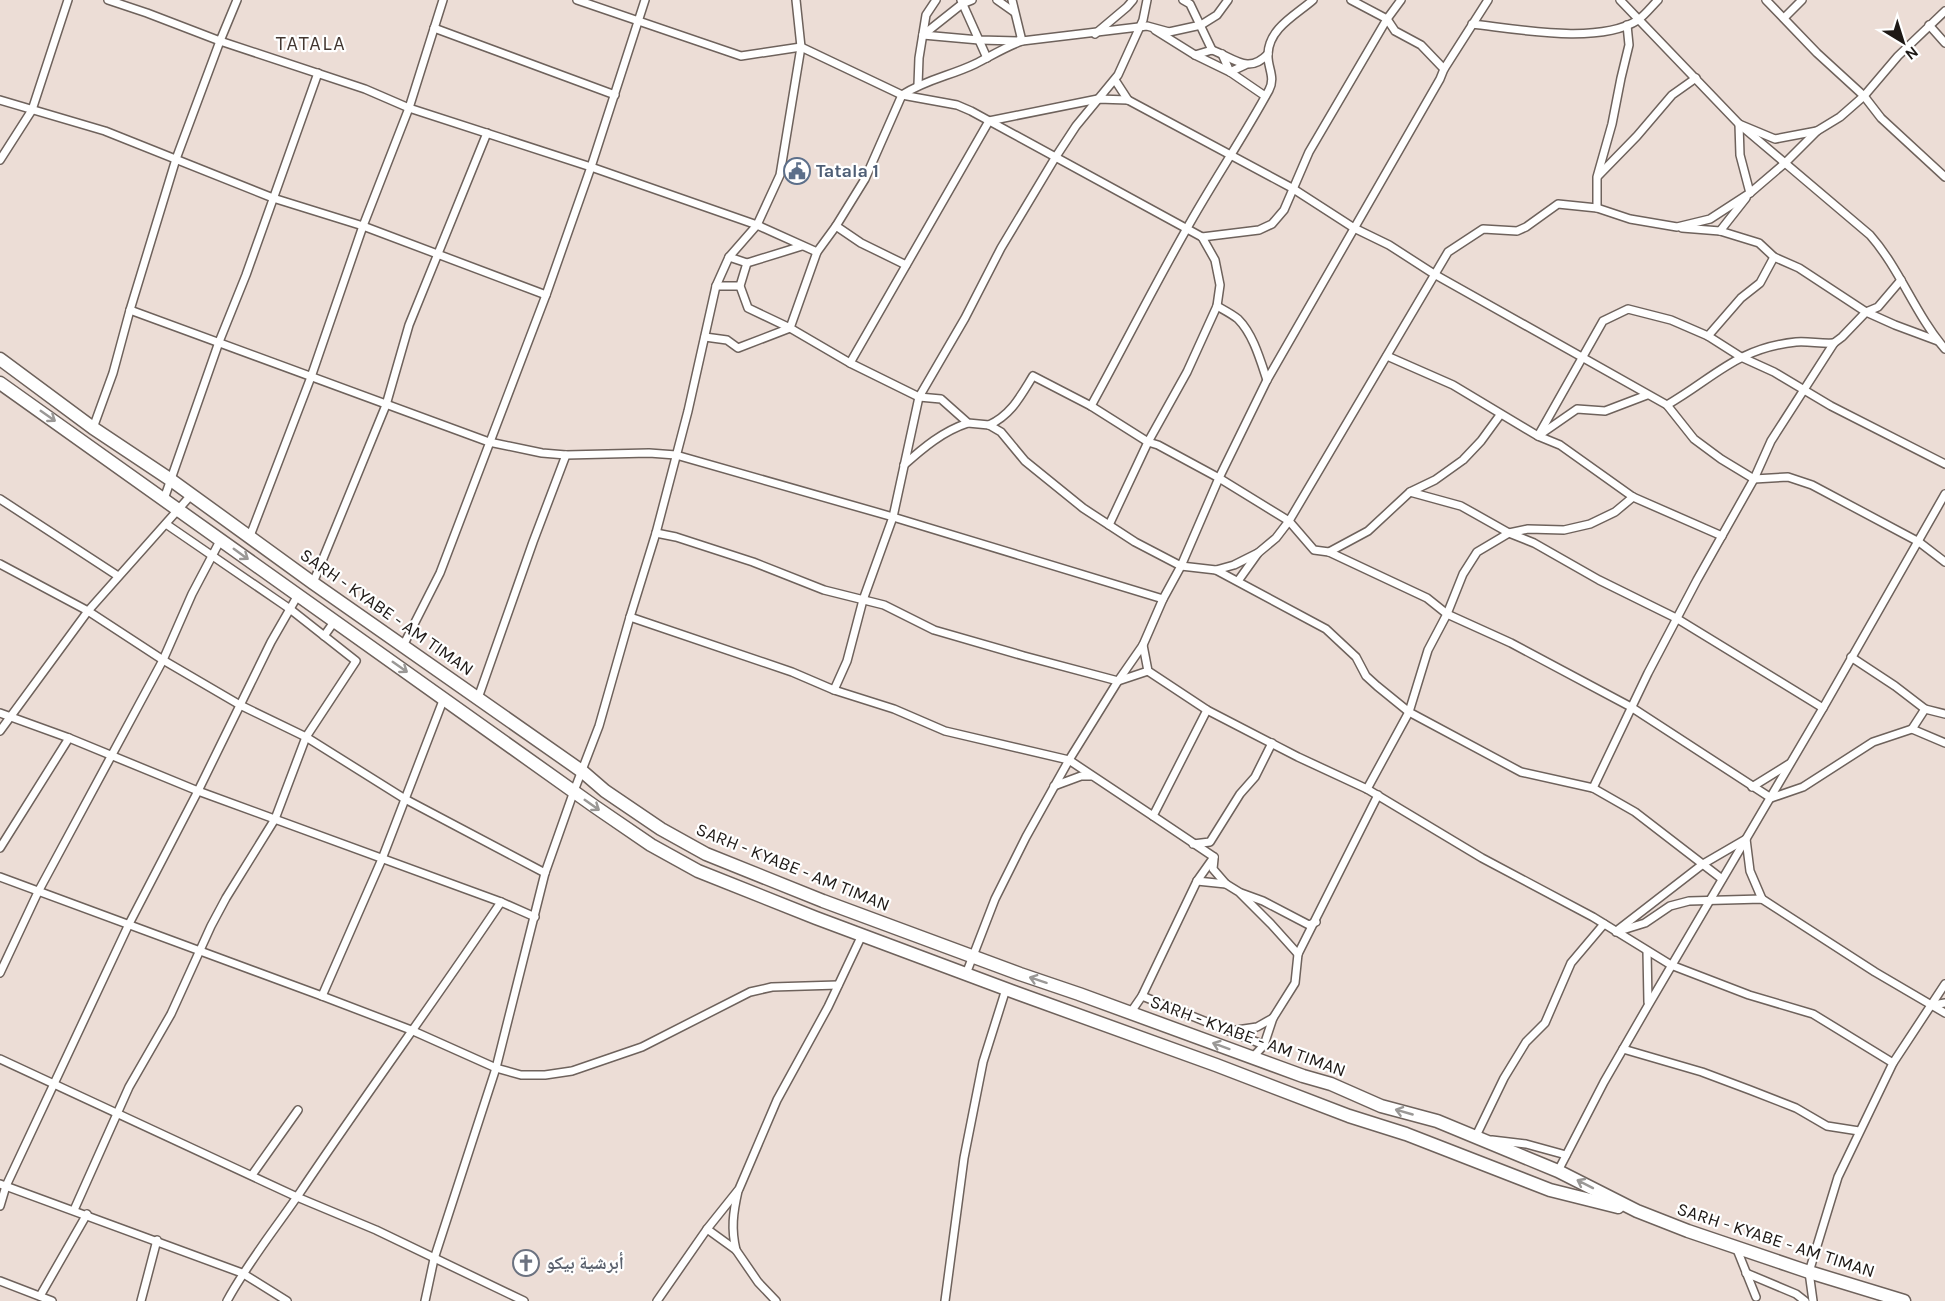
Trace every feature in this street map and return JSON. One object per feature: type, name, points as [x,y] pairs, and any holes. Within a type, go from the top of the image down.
[{"type":"highway","name":"SARH - KYABE - AM TIMAN","points":[[0,358],[93,428],[192,494],[313,583],[583,772],[605,791],[661,829],[706,854],[1020,975],[1331,1084],[1381,1106],[1437,1121],[1558,1171],[1637,1211]]},
{"type":"highway","name":"SARH - KYABE - AM TIMAN","points":[[0,383],[651,845],[698,871],[1006,989],[1349,1116],[1406,1134],[1550,1190],[1637,1211],[1809,1272],[1904,1301]]},
{"type":"street","points":[[0,160],[32,110],[68,0]]},
{"type":"street","points":[[108,0],[220,41],[365,89],[409,108],[487,132],[757,225],[817,252]]},
{"type":"street","points":[[93,428],[113,373],[176,159],[237,0]]},
{"type":"street","points":[[250,536],[311,377],[363,226],[409,108],[443,0]]},
{"type":"street","points":[[577,0],[741,56],[801,47],[902,95],[957,105],[1202,237],[1259,230],[1272,224],[1284,210],[1309,152],[1387,19],[1401,0]]},
{"type":"street","points":[[404,646],[440,573],[546,295],[591,167],[645,0]]},
{"type":"street","points":[[425,1301],[434,1259],[496,1068],[545,873],[599,726],[656,534],[688,411],[716,286],[729,257],[757,225],[780,175],[801,47],[796,0]]},
{"type":"street","points":[[918,85],[926,15],[936,0]]},
{"type":"street","points":[[923,35],[962,2],[972,0]]},
{"type":"street","points":[[997,0],[1014,12]]},
{"type":"street","points":[[1012,0],[1022,42]]},
{"type":"street","points":[[1095,34],[1133,0]]},
{"type":"street","points":[[834,690],[847,661],[863,600],[893,517],[919,397],[965,318],[1001,248],[1055,158],[1076,126],[1115,80],[1144,27],[1147,0]]},
{"type":"street","points":[[1183,0],[1190,4],[1212,50]]},
{"type":"street","points":[[705,336],[727,340],[738,348],[790,328],[817,252],[865,179],[902,95],[918,85],[1022,42],[1144,27],[1169,32],[1201,25],[1217,15],[1228,0]]},
{"type":"street","points":[[1091,406],[1186,229],[1231,157],[1265,96],[1272,81],[1268,54],[1279,28],[1293,14],[1313,0]]},
{"type":"street","points":[[1351,0],[1387,19],[1395,31],[1420,45],[1444,69]]},
{"type":"street","points":[[966,974],[996,899],[1054,786],[1118,681],[1143,645],[1266,380],[1444,69],[1488,0]]},
{"type":"street","points":[[1620,0],[1739,124],[1792,171],[1870,234],[1886,253],[1945,349]]},
{"type":"street","points":[[1472,24],[1566,34],[1601,32],[1639,20],[1658,0]]},
{"type":"street","points":[[1766,0],[1863,96],[1881,118],[1945,177]]},
{"type":"street","points":[[1784,18],[1802,0]]},
{"type":"street","points":[[962,2],[987,58]]},
{"type":"street","points":[[1677,227],[1710,219],[1750,193],[1817,131],[1839,117],[1863,96],[1898,56],[1945,11]]},
{"type":"street","points":[[1929,25],[1945,20]]},
{"type":"street","points":[[1597,208],[1597,177],[1612,124],[1620,78],[1629,45],[1627,25]]},
{"type":"street","points":[[1929,25],[1945,43]]},
{"type":"street","points":[[1144,27],[1230,72],[1265,96]]},
{"type":"street","points":[[434,28],[615,95]]},
{"type":"street","points":[[923,35],[1022,42]]},
{"type":"street","points":[[1196,55],[1212,50],[1245,65]]},
{"type":"street","points":[[1222,54],[1230,72]]},
{"type":"street","points":[[1230,72],[1245,65],[1259,63],[1268,54]]},
{"type":"street","points":[[164,500],[219,342],[246,275],[318,73]]},
{"type":"street","points":[[1597,177],[1637,136],[1672,95],[1696,78]]},
{"type":"street","points":[[1115,80],[1128,100]]},
{"type":"street","points":[[850,363],[989,121],[1098,99],[1128,100],[1292,188],[1354,228],[1389,244],[1434,274],[1667,405],[1694,439],[1754,479],[1788,477],[1812,485],[1919,542],[1945,562]]},
{"type":"street","points":[[0,100],[105,131],[273,198],[363,226],[546,295]]},
{"type":"street","points":[[1739,124],[1775,139],[1817,131]]},
{"type":"street","points":[[1739,124],[1740,155],[1750,193]]},
{"type":"street","points":[[313,583],[386,405],[409,325],[487,132]]},
{"type":"street","points":[[1720,231],[1750,193]]},
{"type":"street","points":[[904,465],[929,443],[943,436],[953,427],[968,423],[989,425],[1001,432],[1025,461],[1083,508],[1135,542],[1181,566],[1216,570],[1234,566],[1258,553],[1276,538],[1289,521],[1448,252],[1483,229],[1517,231],[1558,204],[1597,208],[1630,219],[1677,227],[1720,231],[1758,243],[1774,257],[1799,268],[1866,312],[1895,326],[1938,341]]},
{"type":"street","points":[[836,226],[861,243],[906,265]]},
{"type":"street","points":[[1109,525],[1148,442],[1187,372],[1217,306],[1220,285],[1215,260],[1202,237]]},
{"type":"street","points":[[729,257],[747,263],[802,246]]},
{"type":"street","points":[[1708,336],[1741,298],[1760,283],[1774,257]]},
{"type":"street","points":[[747,263],[740,286],[748,308],[919,397],[941,399],[968,423]]},
{"type":"street","points":[[1593,788],[1676,618],[1754,479],[1771,441],[1834,343],[1866,312],[1878,307],[1901,280]]},
{"type":"street","points":[[716,286],[740,286]]},
{"type":"street","points":[[1217,306],[1237,318],[1247,330],[1266,380]]},
{"type":"street","points":[[1538,436],[1603,321],[1628,309],[1671,320],[1708,336],[1741,357],[1773,372],[1882,433],[1945,464]]},
{"type":"street","points":[[130,310],[489,442],[542,453],[566,455],[649,453],[676,455],[893,517],[1163,599]]},
{"type":"street","points":[[1667,405],[1725,365],[1764,348],[1795,342],[1834,343]]},
{"type":"street","points":[[1387,356],[1453,384],[1500,415],[1560,445],[1633,497],[1722,536]]},
{"type":"street","points":[[989,425],[1002,419],[1015,406],[1033,376],[1091,406],[1148,442],[1158,445],[1219,478],[1289,521],[1314,550],[1329,552],[1427,598],[1447,614],[1511,643],[1631,708],[1771,798]]},
{"type":"street","points":[[1538,436],[1577,409],[1605,411],[1647,395]]},
{"type":"street","points":[[1329,552],[1368,531],[1410,492],[1435,480],[1463,460],[1481,441],[1500,415]]},
{"type":"street","points":[[1001,432],[1002,419]]},
{"type":"street","points":[[478,699],[566,455]]},
{"type":"street","points":[[1410,492],[1461,506],[1509,533],[1534,543],[1599,580],[1676,618],[1823,708]]},
{"type":"street","points":[[0,731],[88,611],[192,494]]},
{"type":"street","points":[[1558,1171],[1648,1004],[1771,798],[1945,494]]},
{"type":"street","points":[[1367,789],[1409,712],[1428,650],[1447,614],[1463,574],[1477,552],[1509,533],[1528,529],[1564,530],[1590,524],[1615,512],[1633,497]]},
{"type":"street","points":[[0,499],[118,576]]},
{"type":"street","points":[[74,1210],[129,1087],[171,1014],[226,898],[275,819],[306,737],[356,661],[290,609],[165,524]]},
{"type":"street","points":[[656,534],[676,537],[753,562],[824,590],[884,604],[934,630],[1118,681],[1148,671]]},
{"type":"street","points":[[0,973],[38,892],[163,660],[192,594],[221,539]]},
{"type":"street","points":[[1238,581],[1258,553]]},
{"type":"street","points":[[0,564],[88,611],[163,660],[240,705],[306,737],[405,799],[545,873]]},
{"type":"street","points":[[1216,570],[1326,629],[1356,657],[1366,676],[1409,712],[1521,772],[1593,788],[1635,812],[1722,879]]},
{"type":"street","points":[[0,1206],[3,1185],[129,924],[198,791],[271,642],[298,595]]},
{"type":"street","points":[[630,617],[792,672],[834,690],[894,709],[945,731],[1069,760],[1214,857]]},
{"type":"street","points":[[324,636],[334,622]]},
{"type":"street","points":[[1143,645],[1148,671],[1207,710],[1378,795],[1482,858],[1604,924],[1671,965],[1749,995],[1813,1014],[1893,1063]]},
{"type":"street","points":[[1851,657],[1925,709],[1945,714]]},
{"type":"street","points":[[322,996],[382,859],[428,745],[444,698]]},
{"type":"street","points":[[1771,798],[1803,787],[1873,742],[1912,729],[1925,709]]},
{"type":"street","points":[[1152,816],[1207,710]]},
{"type":"street","points":[[0,713],[69,738],[112,758],[198,791],[501,902],[535,917]]},
{"type":"street","points":[[1912,729],[1945,743]]},
{"type":"street","points":[[0,848],[69,738]]},
{"type":"street","points":[[1193,844],[1210,842],[1240,794],[1255,777],[1272,743]]},
{"type":"street","points":[[1752,786],[1791,762]]},
{"type":"street","points":[[1054,786],[1082,776],[1094,776]]},
{"type":"street","points":[[1253,1058],[1264,1045],[1273,1017],[1294,982],[1298,954],[1378,795]]},
{"type":"street","points":[[1616,932],[1703,864],[1746,839]]},
{"type":"street","points":[[1746,839],[1750,871],[1762,899],[1875,972],[1945,1013]]},
{"type":"street","points":[[1131,1012],[1142,996],[1197,881],[1214,857]]},
{"type":"street","points":[[1214,857],[1213,869],[1226,884],[1309,925],[1316,922]]},
{"type":"street","points":[[0,878],[322,996],[411,1030],[496,1068],[521,1075],[545,1076],[572,1071],[642,1047],[750,992],[772,987],[838,985]]},
{"type":"street","points":[[1197,881],[1226,884]]},
{"type":"street","points":[[1239,892],[1298,954]]},
{"type":"street","points":[[1616,932],[1645,923],[1670,906],[1689,901],[1762,899]]},
{"type":"street","points":[[227,1301],[242,1273],[501,902]]},
{"type":"street","points":[[1566,1155],[1526,1144],[1475,1138],[1493,1105],[1504,1078],[1526,1042],[1545,1023],[1571,963],[1604,924]]},
{"type":"street","points":[[736,1250],[732,1232],[732,1217],[739,1189],[777,1100],[862,935]]},
{"type":"street","points":[[1647,951],[1648,1004]]},
{"type":"street","points":[[1813,1301],[1809,1272],[1838,1177],[1893,1063],[1945,984]]},
{"type":"street","points":[[945,1301],[964,1158],[983,1062],[1006,989]]},
{"type":"street","points":[[1142,996],[1264,1045]]},
{"type":"street","points":[[1933,1005],[1945,1003]]},
{"type":"street","points":[[1228,1031],[1257,1027],[1273,1017]]},
{"type":"street","points":[[1623,1049],[1702,1072],[1750,1090],[1796,1108],[1827,1126],[1859,1131]]},
{"type":"street","points":[[0,1059],[297,1197],[376,1230],[524,1301]]},
{"type":"street","points":[[252,1175],[298,1110]]},
{"type":"street","points":[[3,1185],[87,1214],[242,1273],[287,1301]]},
{"type":"street","points":[[657,1301],[707,1229],[739,1189]]},
{"type":"street","points":[[40,1296],[87,1214]]},
{"type":"street","points":[[707,1229],[736,1250],[758,1282],[776,1301]]},
{"type":"street","points":[[141,1301],[157,1240]]},
{"type":"street","points":[[1736,1247],[1756,1297]]},
{"type":"street","points":[[1746,1273],[1796,1294],[1805,1301]]},
{"type":"street","points":[[0,1281],[52,1301]]},
{"type":"place","name":"Tatala 1","points":[[797,171]]},
{"type":"place","name":"أبرشية بيكو","points":[[526,1263]]},
{"type":"district","name":"TATALA","points":[[311,43]]}]
